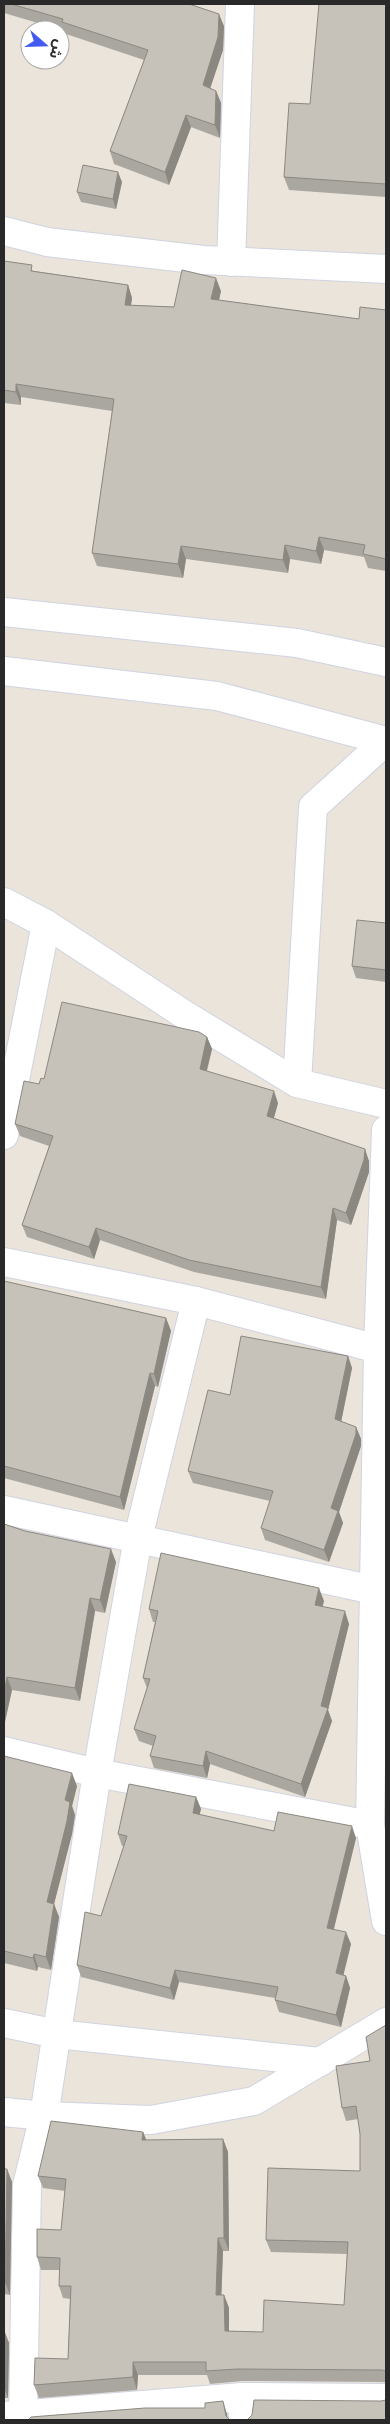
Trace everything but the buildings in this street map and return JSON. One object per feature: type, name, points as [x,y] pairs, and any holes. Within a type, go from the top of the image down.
[{"type":"street","points":[[232,262],[240,4]]},
{"type":"street","points":[[4,231],[47,242],[232,262],[386,269]]},
{"type":"street","points":[[4,612],[297,642],[386,662]]},
{"type":"street","points":[[4,671],[217,696],[386,741]]},
{"type":"street","points":[[297,1083],[313,808],[386,741]]},
{"type":"street","points":[[4,902],[46,924],[185,1015],[297,1083],[386,1104]]},
{"type":"street","points":[[4,1135],[46,924]]},
{"type":"street","points":[[386,1130],[378,1349],[370,1825],[386,1921]]},
{"type":"street","points":[[4,1262],[196,1301],[378,1349]]},
{"type":"street","points":[[196,1301],[138,1538],[97,1772],[44,2116],[27,2185],[16,2417],[242,2409],[386,2398]]},
{"type":"street","points":[[4,1510],[374,1590]]},
{"type":"street","points":[[4,1751],[97,1772],[370,1825]]},
{"type":"street","points":[[4,2112],[44,2116],[151,2120],[254,2101],[386,2022]]},
{"type":"street","points":[[4,2023],[58,2034],[320,2062]]}]
